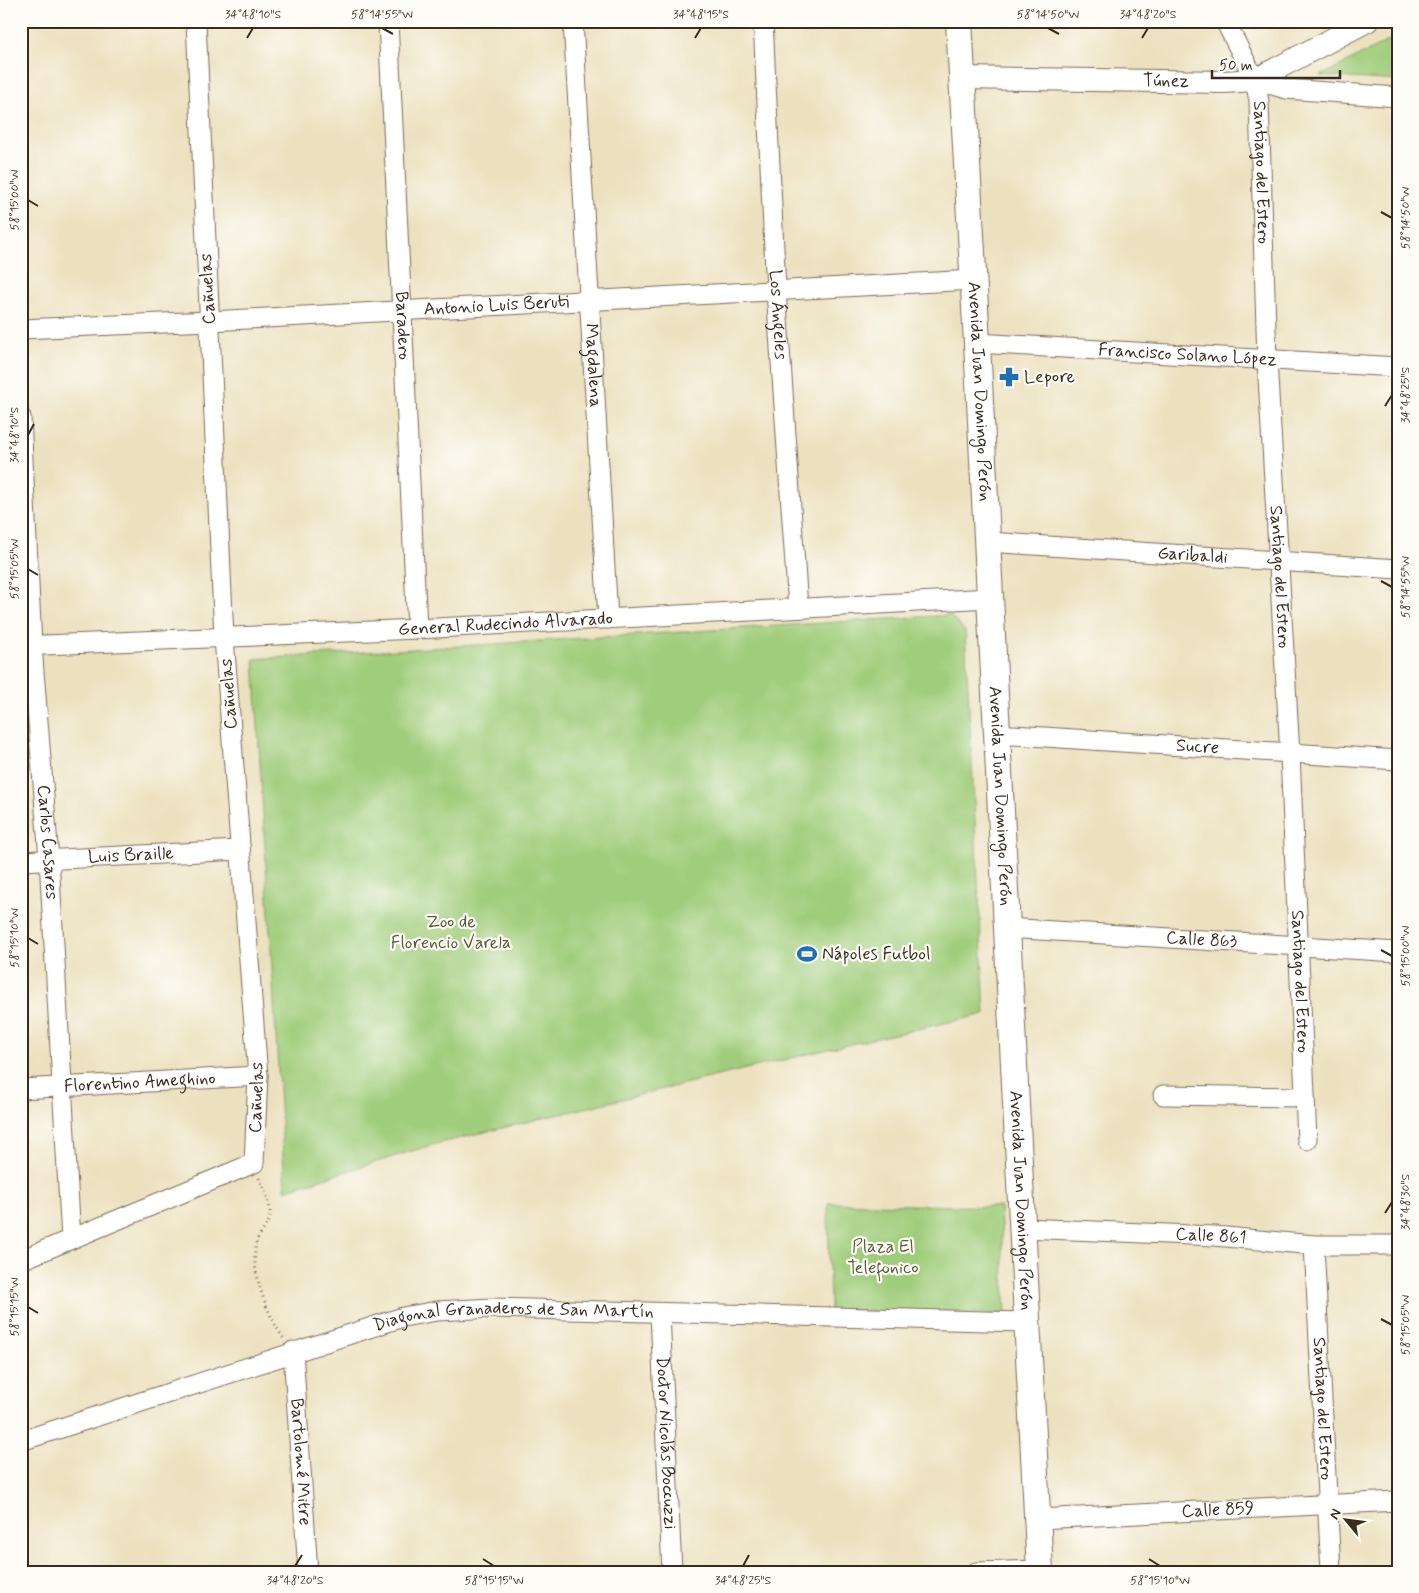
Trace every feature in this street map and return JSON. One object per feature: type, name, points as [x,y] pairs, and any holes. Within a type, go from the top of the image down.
[{"type":"main road","name":"Avenida Juan Domingo Perón","points":[[959,21],[988,542],[1040,1571]]},
{"type":"street","name":"Cañuelas","points":[[196,21],[224,638],[258,1076],[254,1163]]},
{"type":"street","name":"Baradero","points":[[388,21],[417,629]]},
{"type":"street","name":"Magdalena","points":[[573,21],[608,619]]},
{"type":"street","name":"Los Ángeles","points":[[763,21],[776,290],[798,608]]},
{"type":"street","name":"Santiago del Estero","points":[[1225,21],[1255,80],[1259,101],[1267,360],[1290,754],[1307,1140]]},
{"type":"street","points":[[1255,80],[1368,21]]},
{"type":"street","name":"Túnez","points":[[962,78],[1224,82],[1255,80],[1286,89],[1398,97]]},
{"type":"street","name":"Antonio Luis Beruti","points":[[21,329],[210,321],[402,309],[588,302],[973,280]]},
{"type":"street","name":"Francisco Solano López","points":[[977,343],[1398,367]]},
{"type":"street","name":"Carlos Casares","points":[[21,417],[26,646],[49,859],[71,1239]]},
{"type":"street","name":"Garibaldi","points":[[988,542],[1398,569]]},
{"type":"street","name":"General Rudecindo Alvarado","points":[[26,646],[417,629],[990,598]]},
{"type":"street","name":"Sucre","points":[[997,734],[1398,760]]},
{"type":"street","name":"Luis Braille","points":[[21,861],[240,850]]},
{"type":"street","name":"Calle 863","points":[[1007,928],[1398,952]]},
{"type":"street","name":"Florentino Ameghino","points":[[21,1089],[258,1076]]},
{"type":"street","points":[[1163,1095],[1304,1097]]},
{"type":"street","points":[[21,1260],[254,1163]]},
{"type":"street","name":"Calle 861","points":[[1023,1228],[1215,1236],[1314,1245],[1398,1246]]},
{"type":"street","name":"Santiago del Estero","points":[[1314,1245],[1331,1572]]},
{"type":"street","name":"Diagonal Granaderos de San Martín","points":[[21,1441],[293,1351],[404,1317],[437,1311],[492,1308],[660,1314],[1026,1322]]},
{"type":"street","name":"Doctor Nicolás Boccuzzi","points":[[660,1314],[672,1572]]},
{"type":"street","name":"Bartolomé Mitre","points":[[293,1351],[308,1572]]},
{"type":"street","name":"Calle 859","points":[[1038,1519],[1398,1501]]},
{"type":"street","points":[[976,1572],[1040,1571]]},
{"type":"path","points":[[254,1163],[269,1204],[269,1219],[257,1240],[255,1256],[262,1294],[276,1327],[293,1351]]},
{"type":"green space","points":[[1398,36],[1398,81],[1320,76]]},
{"type":"green space","name":"Zoo de Florencio Varela","points":[[950,615],[965,631],[985,1014],[837,1047],[432,1145],[285,1190],[254,659]]},
{"type":"green space","name":"Plaza El Telefonico","points":[[828,1203],[1000,1207],[1006,1314],[830,1310]]},
{"type":"place","name":"Lepore","points":[[1009,377]]},
{"type":"place","name":"Nápoles Futbol","points":[[807,954]]}]
